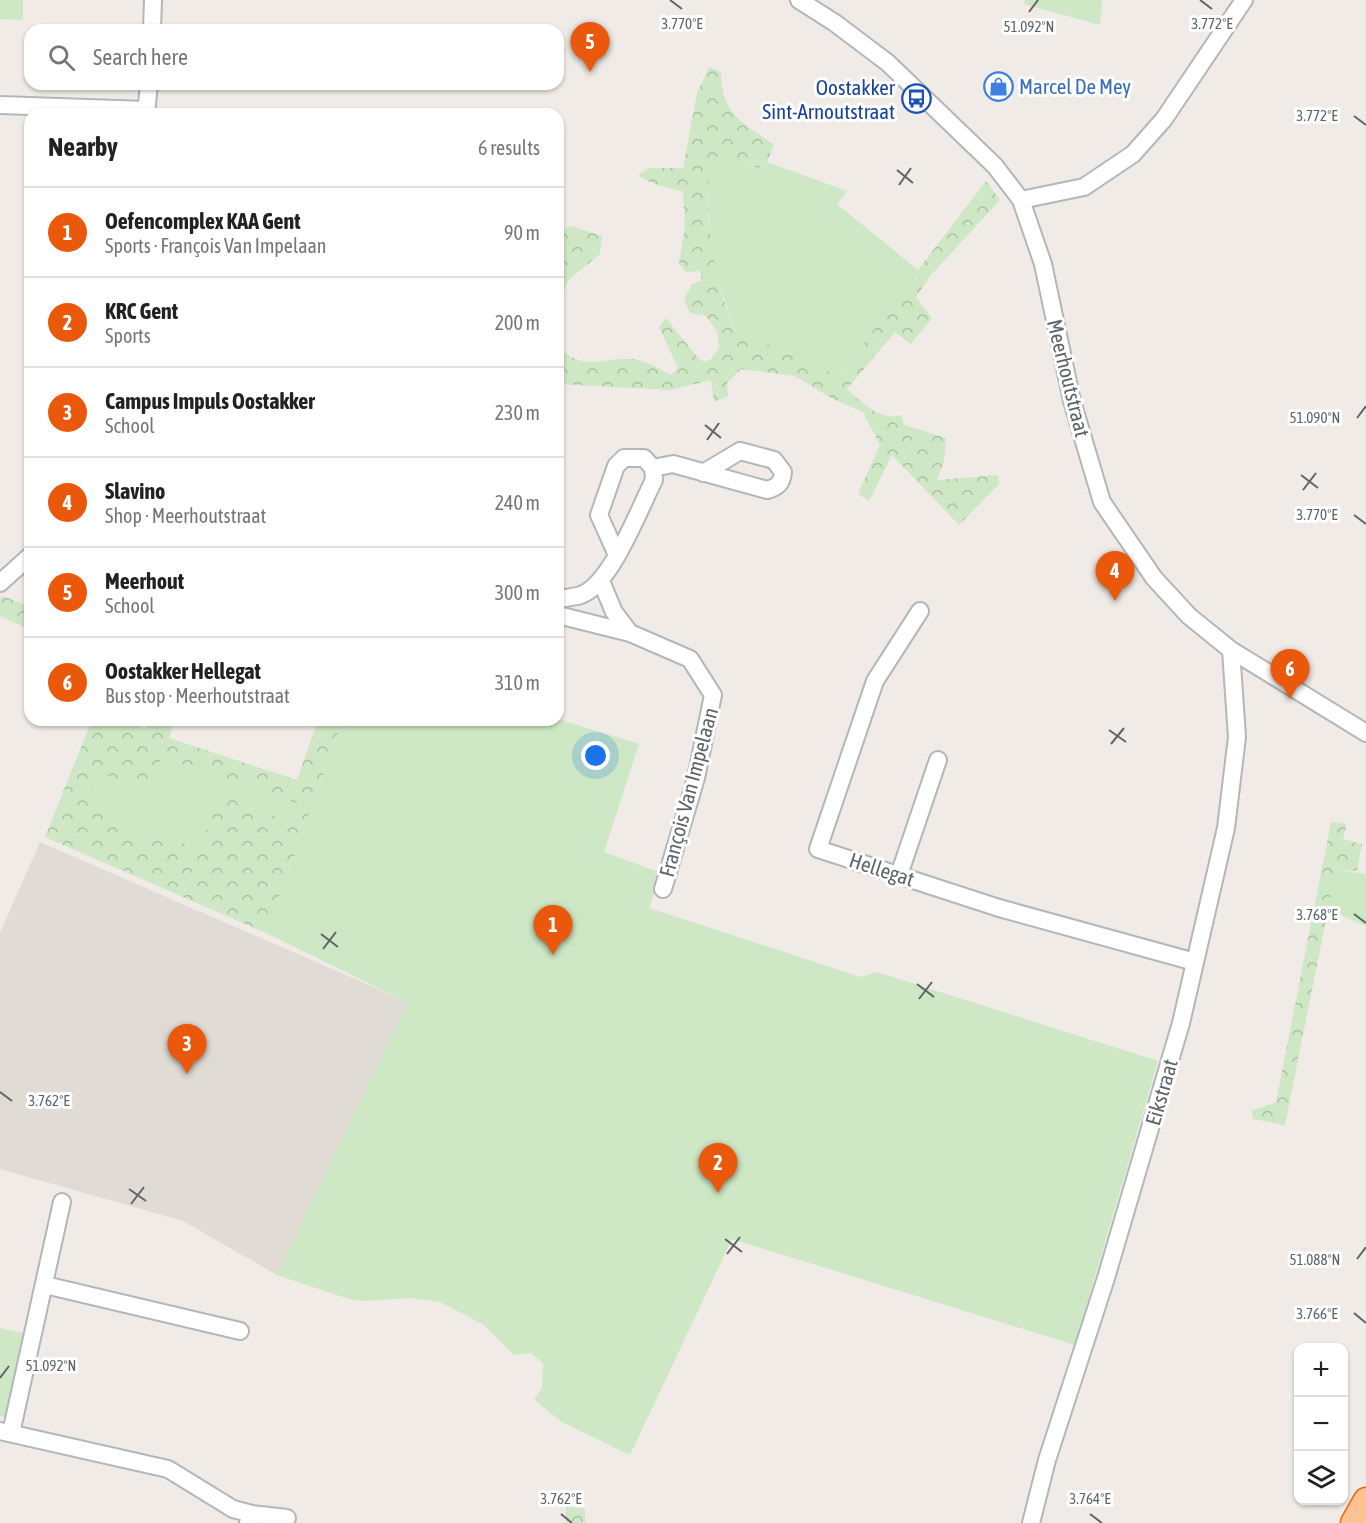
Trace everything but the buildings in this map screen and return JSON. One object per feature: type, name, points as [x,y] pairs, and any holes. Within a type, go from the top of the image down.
[{"type":"highway","points":[[1353,1523],[1366,1500]]},
{"type":"street","points":[[152,24],[153,0]]},
{"type":"street","name":"Meerhoutstraat","points":[[799,0],[835,23],[888,63],[995,166],[1021,200],[1043,264],[1072,401],[1102,502],[1154,578],[1189,616],[1231,650],[1366,733]]},
{"type":"street","points":[[1021,200],[1084,187],[1133,154],[1164,119],[1244,0]]},
{"type":"street","points":[[146,108],[148,90]]},
{"type":"street","points":[[0,105],[63,108]]},
{"type":"street","points":[[564,598],[583,594],[601,581],[616,553],[654,480],[653,468],[644,458],[632,456],[624,458],[616,466],[599,515],[616,553]]},
{"type":"street","points":[[653,468],[673,464],[703,472]]},
{"type":"street","points":[[0,583],[24,561]]},
{"type":"street","points":[[601,581],[614,612],[630,633]]},
{"type":"street","name":"Hellegat","points":[[920,611],[875,681],[818,849],[999,908],[1195,962]]},
{"type":"street","name":"François Van Impelaan","points":[[564,616],[630,633],[690,659],[713,695],[696,778],[663,889]]},
{"type":"street","name":"Eikstraat","points":[[1031,1523],[1047,1460],[1106,1278],[1162,1090],[1226,828],[1237,737],[1231,650]]},
{"type":"street","points":[[899,875],[938,760]]},
{"type":"street","points":[[62,1202],[45,1285],[5,1432],[168,1468],[250,1518],[286,1518]]},
{"type":"street","points":[[45,1285],[240,1331]]},
{"type":"shaded area","points":[[40,842],[408,1002],[277,1275],[183,1221],[0,1169],[0,933]]},
{"type":"green space","points":[[0,0],[23,0],[23,20],[0,19]]},
{"type":"green space","points":[[1025,0],[1102,0],[1100,25],[1024,4]]},
{"type":"green space","points":[[709,67],[721,72],[722,86],[729,107],[743,123],[774,145],[767,162],[758,168],[728,158],[711,157],[708,202],[711,244],[720,287],[734,329],[840,377],[895,300],[986,181],[1000,200],[931,275],[916,297],[932,318],[911,344],[895,332],[847,389],[878,413],[901,415],[904,425],[946,438],[944,462],[937,480],[998,475],[999,484],[959,525],[892,455],[869,501],[858,494],[880,445],[863,412],[831,398],[795,376],[741,369],[727,383],[728,396],[714,402],[711,380],[670,390],[564,384],[564,351],[575,359],[584,361],[637,360],[671,375],[678,368],[659,327],[666,318],[699,359],[705,362],[711,359],[719,348],[717,331],[706,316],[690,313],[684,299],[692,284],[702,281],[700,270],[687,273],[679,263],[685,226],[683,192],[655,184],[638,175],[649,168],[683,168],[697,93]]},
{"type":"green space","points":[[710,157],[728,158],[758,168],[767,162],[847,191],[837,204],[918,270],[839,378],[734,329],[711,257],[708,186]]},
{"type":"green space","points":[[571,226],[602,236],[600,254],[574,275],[564,291],[564,230]]},
{"type":"green space","points":[[3,596],[24,605],[24,627],[0,616],[0,599]]},
{"type":"green space","points":[[564,721],[639,744],[604,852],[661,873],[649,908],[861,977],[877,972],[1158,1061],[1075,1345],[732,1239],[630,1455],[562,1422],[534,1400],[542,1388],[543,1364],[531,1353],[514,1355],[484,1325],[440,1302],[412,1298],[364,1301],[349,1299],[277,1275],[407,1002],[266,933],[341,726],[564,726]]},
{"type":"green space","points":[[90,726],[139,726],[146,729],[147,726],[173,726],[169,738],[297,780],[316,726],[341,726],[266,933],[45,837]],"holes":[[[162,757],[299,804],[294,824],[219,794],[201,846],[136,838],[90,799],[99,773],[150,792]]]},
{"type":"green space","points":[[162,757],[300,804],[294,824],[201,846],[136,838],[90,800],[99,773]]},
{"type":"green space","points":[[1331,822],[1347,824],[1343,839],[1362,844],[1357,871],[1336,870],[1285,1125],[1253,1119],[1252,1111],[1276,1102]]},
{"type":"green space","points":[[1336,870],[1366,874],[1366,926],[1327,909]]},
{"type":"green space","points":[[0,1328],[23,1333],[5,1417],[0,1416]]},
{"type":"green space","points":[[566,1506],[585,1509],[585,1523],[566,1523]]},
{"type":"place","name":"Meerhout","points":[[590,72]]},
{"type":"place","name":"Marcel De Mey","points":[[998,86]]},
{"type":"place","name":"Oostakker Sint-Arnoutstraat","points":[[916,99]]},
{"type":"place","name":"Slavino","points":[[1115,601]]},
{"type":"place","name":"Oostakker Hellegat","points":[[1290,699]]},
{"type":"place","name":"Oefencomplex KAA Gent","points":[[553,955]]},
{"type":"place","name":"Campus Impuls Oostakker","points":[[187,1074]]},
{"type":"place","name":"KRC Gent","points":[[718,1193]]}]
